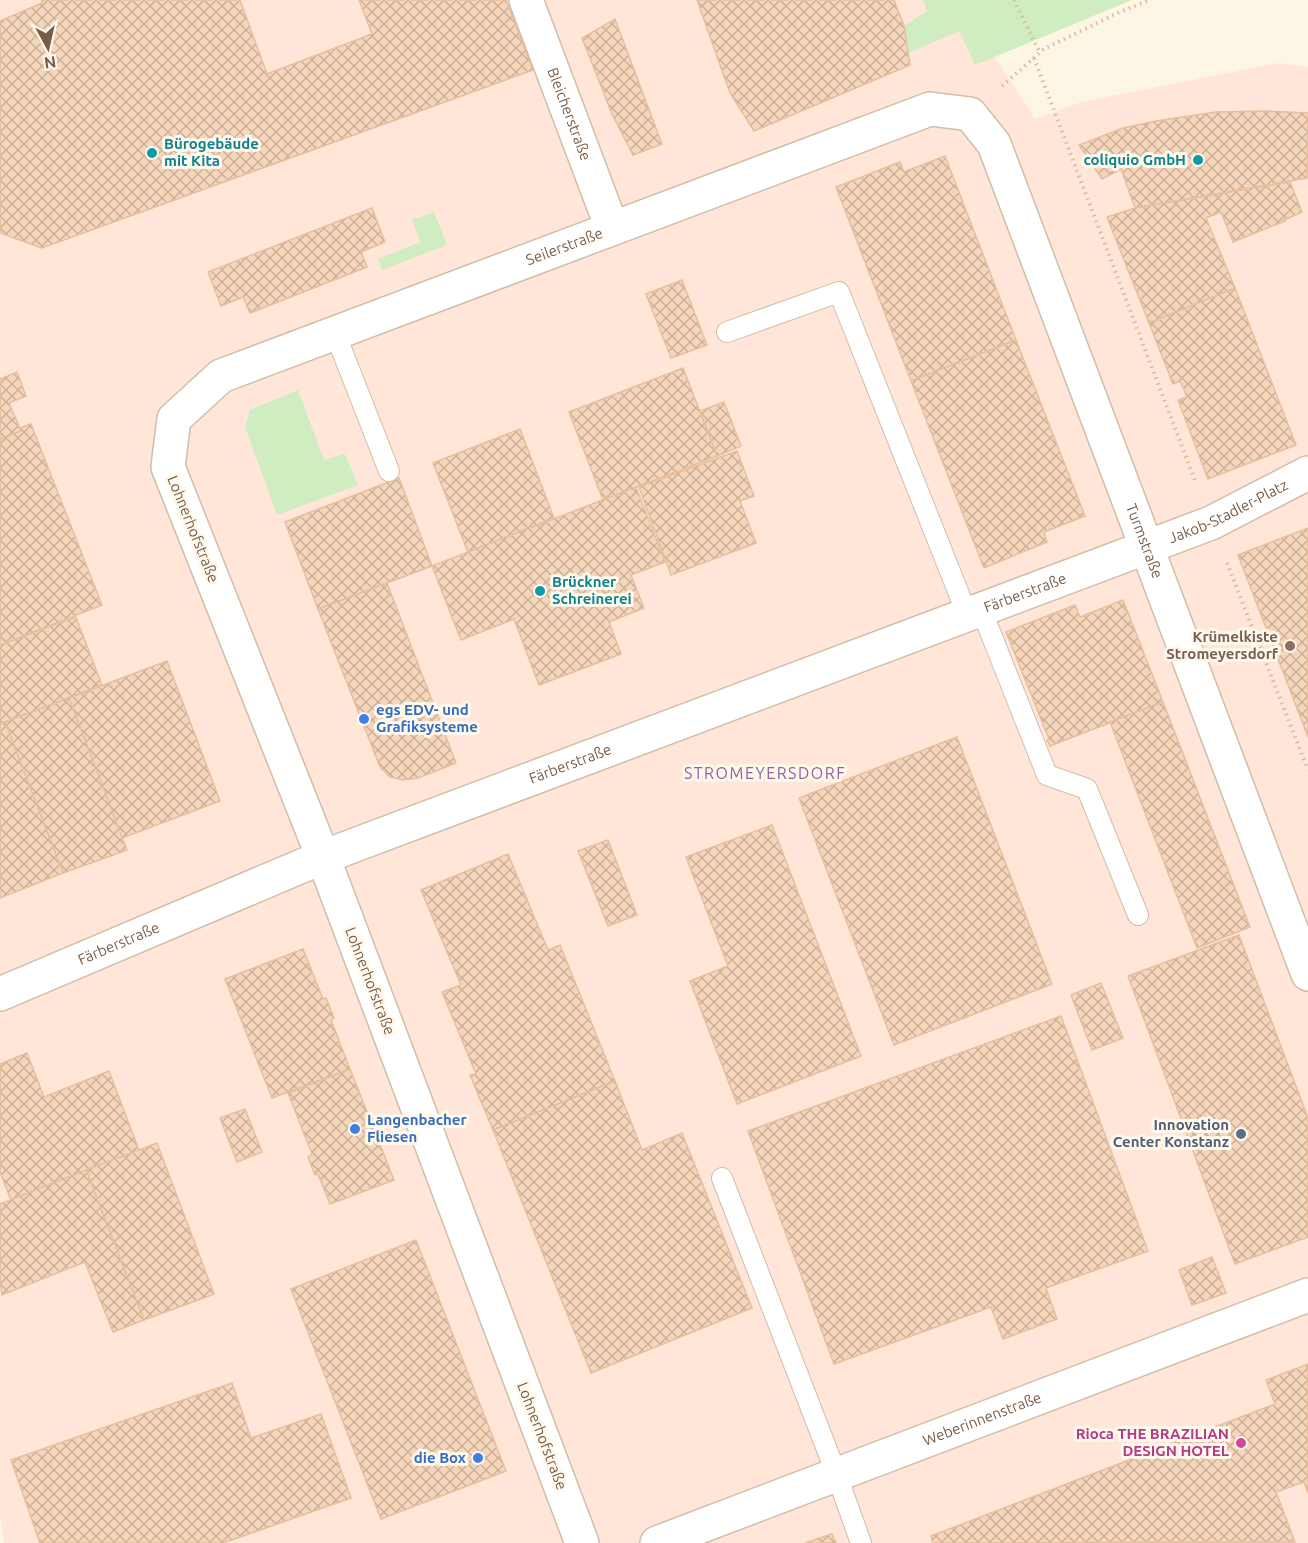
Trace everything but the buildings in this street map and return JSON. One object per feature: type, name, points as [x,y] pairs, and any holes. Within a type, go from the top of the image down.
[{"type":"street","name":"Bleicherstraße","points":[[526,0],[612,228]]},
{"type":"street","name":"Seilerstraße","points":[[174,419],[221,376],[930,109],[970,114]]},
{"type":"street","name":"Turmstraße","points":[[970,114],[994,144],[1308,974]]},
{"type":"street","name":"Lohnerhofstraße","points":[[174,419],[168,467],[323,857],[582,1543]]},
{"type":"street","name":"Jakob-Stadler-Platz","points":[[1146,547],[1211,524],[1308,473]]},
{"type":"street","name":"Färberstraße","points":[[0,994],[323,857],[1146,547]]},
{"type":"street","name":"Weberinnenstraße","points":[[657,1543],[1308,1295]]},
{"type":"lane","points":[[727,332],[839,292],[974,612],[1047,775],[1087,789],[1138,915]]},
{"type":"lane","points":[[335,333],[389,471]]},
{"type":"lane","points":[[722,1178],[837,1473],[861,1543]]},
{"type":"path","points":[[1014,0],[1040,53]]},
{"type":"path","points":[[970,114],[1040,53],[1122,11],[1150,0]]},
{"type":"path","points":[[1034,58],[1211,524],[1308,770]]},
{"type":"shaded area","points":[[0,0],[958,0],[1035,119],[1081,102],[1278,63],[1308,67],[1308,1543],[4,1543],[0,1515]]},
{"type":"green space","points":[[923,0],[1132,0],[975,65],[959,31],[908,53],[904,26],[927,11]]},
{"type":"green space","points":[[434,212],[447,245],[382,270],[378,259],[420,242],[412,220]]},
{"type":"green space","points":[[298,390],[324,460],[345,454],[358,485],[277,515],[245,427],[250,410]]},
{"type":"place","name":"Bürogebäude mit Kita","points":[[152,153]]},
{"type":"place","name":"coliquio GmbH","points":[[1198,160]]},
{"type":"place","name":"Brückner Schreinerei","points":[[540,591]]},
{"type":"place","name":"Krümelkiste Stromeyersdorf","points":[[1290,646]]},
{"type":"place","name":"egs EDV- und Grafiksysteme","points":[[364,719]]},
{"type":"place","name":"Langenbacher Fliesen","points":[[355,1129]]},
{"type":"place","name":"Innovation Center Konstanz","points":[[1241,1134]]},
{"type":"place","name":"Rioca THE BRAZILIAN DESIGN HOTEL","points":[[1241,1443]]},
{"type":"place","name":"die Box","points":[[478,1458]]},
{"type":"district","name":"STROMEYERSDORF","points":[[765,773]]}]
